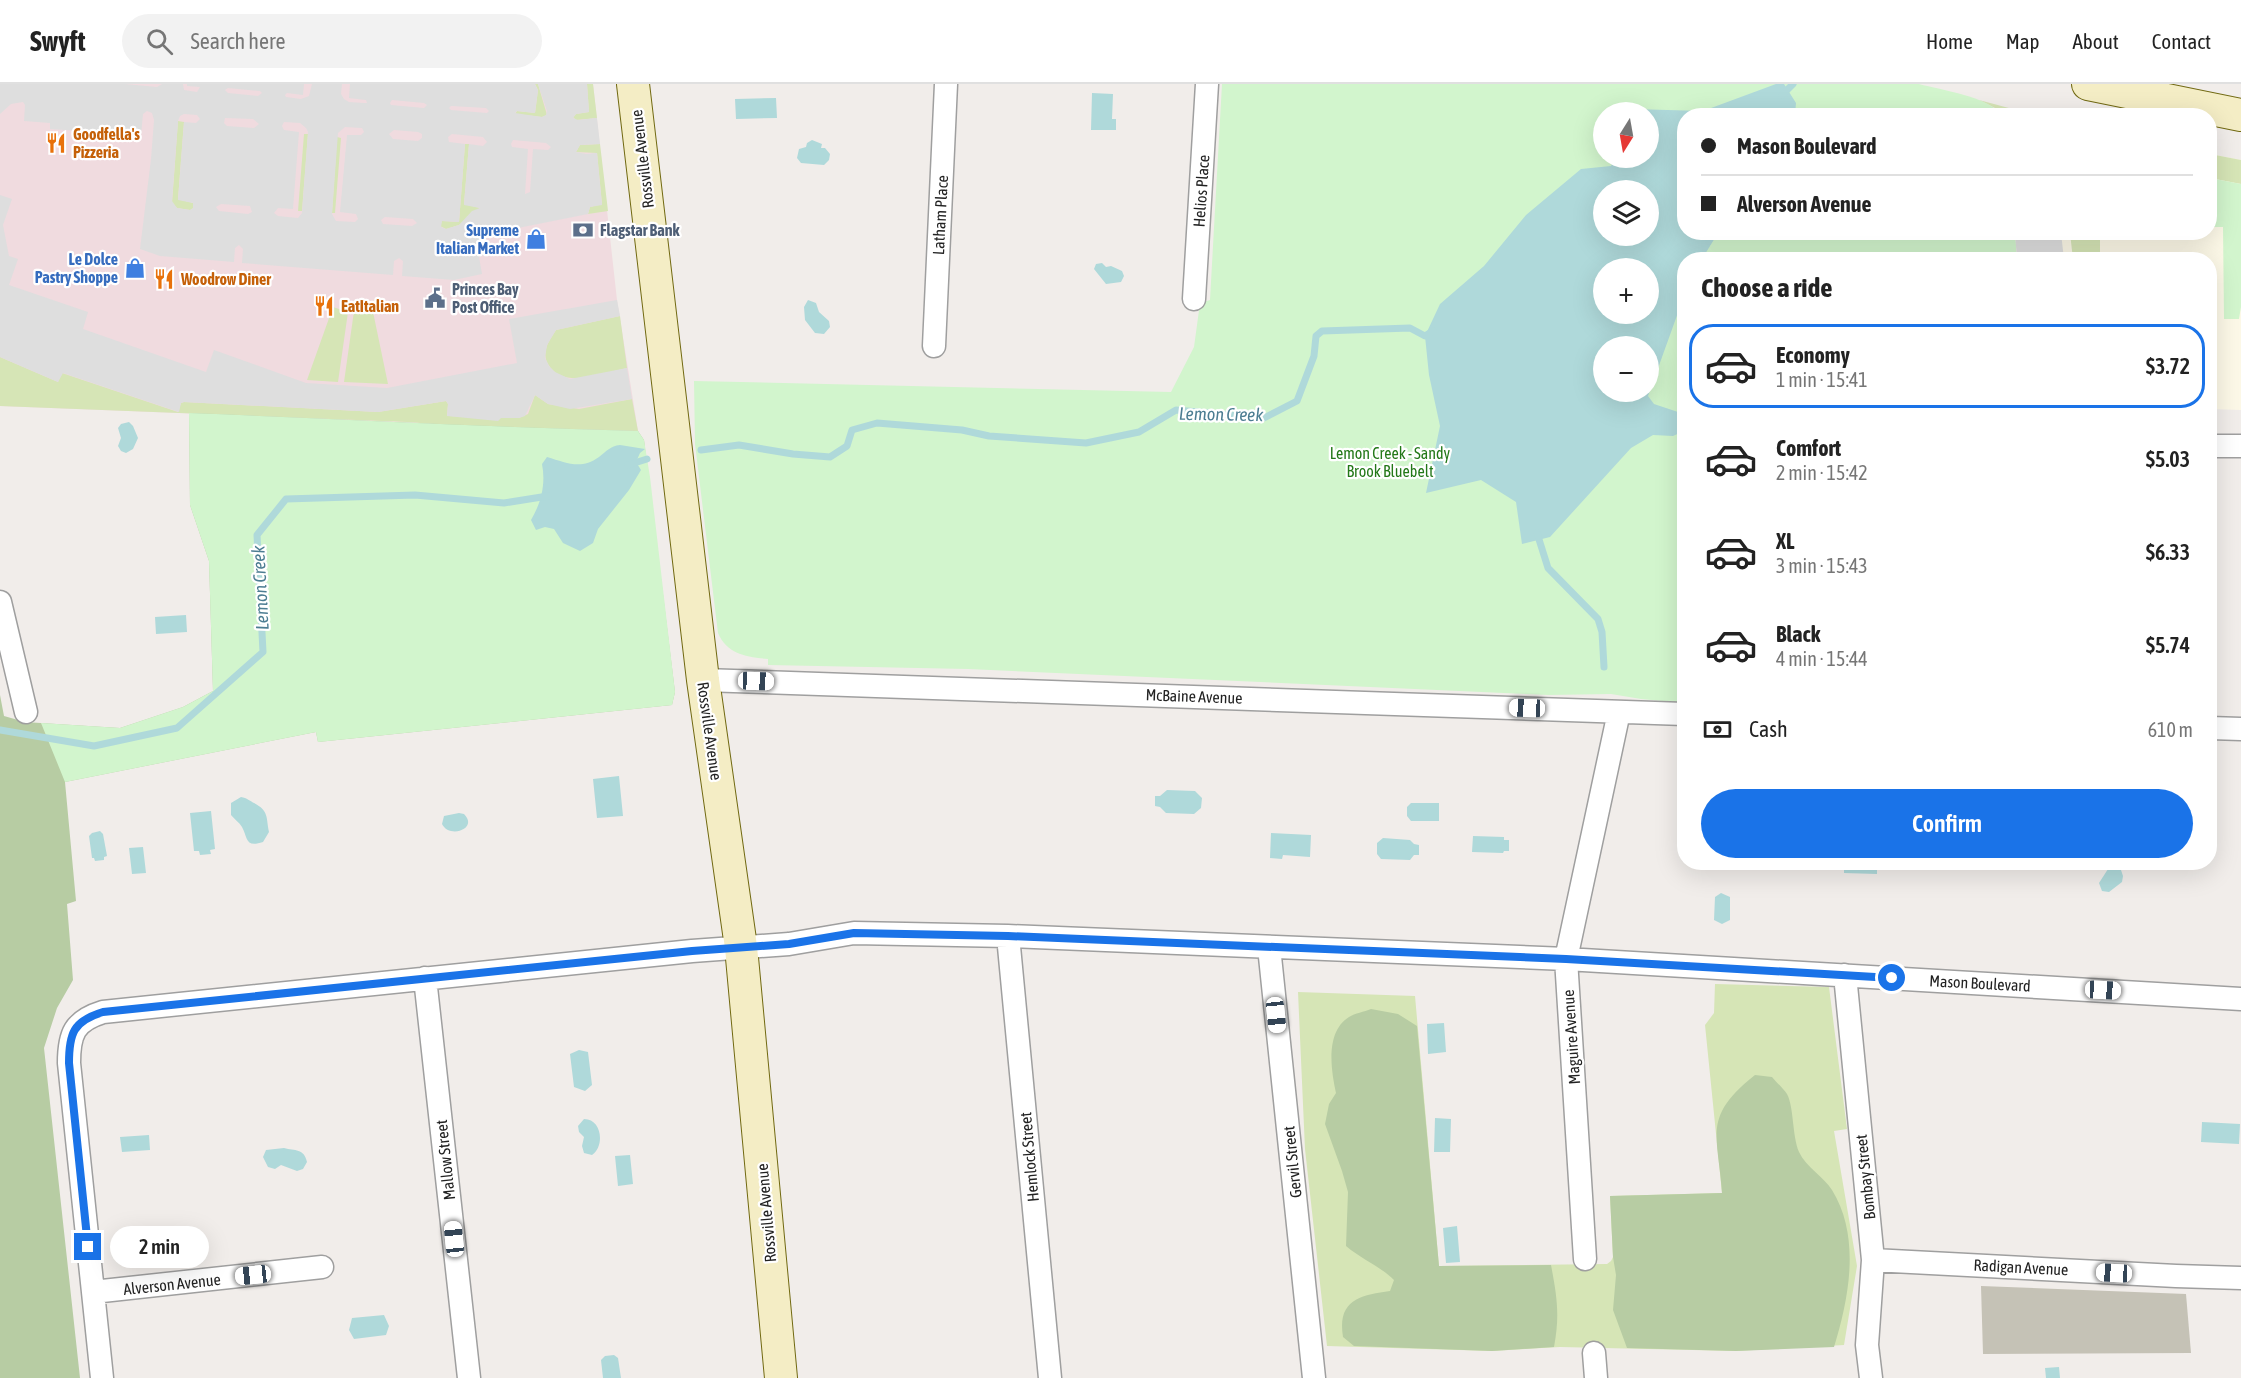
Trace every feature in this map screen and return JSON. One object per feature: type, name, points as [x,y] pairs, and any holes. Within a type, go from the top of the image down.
[{"type":"street","name":"Rossville Avenue","points":[[633,84],[703,680],[741,947],[781,1378]]},
{"type":"street","name":"Latham Place","points":[[934,346],[946,84]]},
{"type":"street","name":"Helios Place","points":[[1194,299],[1208,84]]},
{"type":"street","points":[[2088,84],[2203,108]]},
{"type":"street","points":[[2217,111],[2241,116]]},
{"type":"street","points":[[2217,446],[2241,446]]},
{"type":"street","points":[[0,602],[26,712]]},
{"type":"street","name":"McBaine Avenue","points":[[703,680],[1677,714]]},
{"type":"street","name":"Maguire Avenue","points":[[1585,1259],[1566,959],[1619,712]]},
{"type":"street","points":[[2217,728],[2241,729]]},
{"type":"street","name":"Mason Boulevard","points":[[93,1292],[69,1045],[74,1029],[87,1017],[103,1012],[425,978],[789,944],[854,933],[1008,936],[1566,959],[2241,999]]},
{"type":"street","name":"Hemlock Street","points":[[1008,936],[1050,1378]]},
{"type":"street","name":"Gervil Street","points":[[1269,947],[1314,1378]]},
{"type":"street","name":"Bombay Street","points":[[1845,975],[1873,1260],[1868,1345],[1871,1378]]},
{"type":"street","name":"Mallow Street","points":[[425,978],[469,1378]]},
{"type":"street","name":"Radigan Avenue","points":[[1873,1260],[2241,1278]]},
{"type":"street","name":"Alverson Avenue","points":[[93,1292],[322,1267]]},
{"type":"street","points":[[93,1292],[102,1378]]},
{"type":"street","points":[[1594,1353],[1596,1378]]},
{"type":"shaded area","points":[[0,84],[593,84],[617,300],[638,431],[0,406]]},
{"type":"shaded area","points":[[0,84],[125,84],[157,87],[162,84],[183,84],[184,90],[197,92],[200,87],[187,86],[187,84],[304,84],[303,95],[287,93],[285,95],[301,99],[309,96],[312,84],[342,84],[341,94],[344,99],[349,102],[367,103],[366,100],[349,98],[350,84],[535,84],[538,90],[535,113],[517,111],[515,113],[542,117],[547,111],[538,84],[587,84],[589,112],[576,114],[573,118],[578,120],[597,118],[600,144],[580,145],[576,152],[597,153],[602,205],[590,207],[588,214],[483,235],[486,254],[479,257],[482,274],[454,280],[402,276],[403,261],[399,258],[394,261],[393,275],[242,263],[243,249],[239,245],[235,248],[234,262],[160,256],[140,249],[151,159],[154,120],[152,113],[147,111],[143,114],[141,135],[50,129],[50,123],[24,121],[25,105],[23,102],[11,104],[0,114]],"holes":[[[228,88],[262,93],[258,96],[228,93],[225,90]],[[392,100],[427,105],[424,108],[391,105]],[[451,106],[486,108],[489,111],[487,113],[451,110],[449,108]],[[184,114],[197,115],[200,119],[196,123],[184,122],[178,200],[193,203],[193,208],[190,210],[177,208],[172,201],[178,121]],[[225,118],[253,119],[259,124],[254,128],[227,126],[224,123]],[[284,122],[300,123],[308,132],[302,213],[298,218],[278,216],[274,213],[278,208],[293,209],[299,132],[284,130],[282,126]],[[345,127],[362,128],[364,132],[361,135],[347,135],[340,212],[356,214],[358,219],[355,222],[336,221],[332,214],[338,133]],[[394,130],[418,132],[422,134],[422,138],[418,141],[393,139],[389,134]],[[452,134],[483,137],[487,142],[483,146],[469,144],[464,205],[480,208],[472,211],[459,225],[446,229],[441,227],[442,221],[459,222],[465,144],[449,142],[448,137]],[[513,140],[546,143],[551,147],[548,150],[533,149],[530,192],[525,194],[528,149],[512,147]],[[221,204],[250,206],[252,212],[248,214],[219,211],[216,207]],[[385,217],[413,219],[417,223],[412,226],[383,224],[381,220]]]},
{"type":"shaded area","points":[[2217,155],[2241,160],[2241,410],[2217,409],[2217,252],[2016,252],[2016,240],[2217,240]]},
{"type":"shaded area","points":[[0,195],[12,199],[3,225],[9,256],[18,259],[9,285],[88,312],[83,329],[206,372],[214,350],[306,383],[387,388],[517,363],[509,319],[617,300],[620,316],[556,330],[547,345],[545,358],[555,372],[570,379],[627,368],[632,399],[570,409],[548,404],[535,395],[525,416],[501,418],[498,421],[447,416],[446,401],[378,412],[184,402],[181,403],[179,412],[63,373],[58,382],[0,357]]},
{"type":"shaded area","points":[[2016,240],[2062,240],[2063,252],[2016,252]]},
{"type":"shaded area","points":[[1981,1286],[2186,1294],[2191,1353],[1983,1354]]},
{"type":"green space","points":[[535,84],[538,84],[547,115],[542,117],[515,114],[517,111],[535,113],[538,90]]},
{"type":"green space","points":[[587,84],[593,84],[597,118],[576,120],[573,117],[576,114],[589,112]]},
{"type":"green space","name":"Lemon Creek - Sandy Brook Bluebelt","points":[[1222,84],[1919,84],[1976,99],[1994,108],[1677,108],[1677,240],[2016,240],[2016,252],[1677,252],[1677,702],[1611,694],[1549,695],[968,669],[768,665],[768,659],[738,653],[722,640],[718,633],[695,444],[694,381],[1171,392],[1194,347],[1200,303],[1210,300]]},
{"type":"green space","points":[[1979,100],[2009,108],[1995,108]]},
{"type":"green space","points":[[178,121],[184,122],[178,199],[193,203],[194,208],[190,210],[177,208],[172,203]]},
{"type":"green space","points":[[304,134],[308,134],[302,211],[298,211]]},
{"type":"green space","points":[[337,137],[341,138],[335,213],[332,213]]},
{"type":"green space","points":[[465,144],[469,144],[464,204],[480,208],[459,225],[446,229],[440,226],[442,221],[459,222]]},
{"type":"green space","points":[[600,144],[608,211],[588,214],[590,207],[602,204],[597,153],[576,152],[580,145]]},
{"type":"green space","points":[[2217,155],[2241,160],[2241,184],[2217,179]]},
{"type":"green space","points":[[2217,179],[2241,184],[2241,307],[2239,319],[2224,319],[2223,227],[2217,227]]},
{"type":"green space","points":[[2071,240],[2100,240],[2100,252],[2072,252]]},
{"type":"green space","points":[[333,307],[348,312],[338,382],[307,380]]},
{"type":"green space","points":[[372,307],[388,384],[344,382],[354,311]]},
{"type":"green space","points":[[620,316],[627,368],[596,376],[574,378],[564,377],[548,364],[545,355],[556,330]]},
{"type":"green space","points":[[0,357],[58,382],[62,373],[178,412],[181,403],[184,402],[378,412],[446,401],[447,416],[519,418],[528,414],[535,395],[548,404],[579,409],[632,399],[638,431],[461,426],[0,406]]},
{"type":"green space","points":[[189,413],[638,431],[644,440],[675,692],[672,705],[318,742],[316,732],[65,782],[76,901],[67,904],[73,980],[57,1008],[44,1048],[80,1378],[0,1378],[0,695],[4,716],[25,722],[120,728],[183,707],[213,691],[209,561],[190,505]]},
{"type":"green space","points":[[189,413],[638,431],[644,440],[650,477],[675,692],[672,705],[318,742],[316,732],[65,782],[41,723],[120,728],[183,707],[213,691],[209,561],[190,505]]},
{"type":"green space","points":[[1715,984],[1829,987],[1847,1129],[1834,1131],[1857,1266],[1844,1345],[1736,1351],[1560,1347],[1492,1351],[1327,1346],[1305,1149],[1298,992],[1415,996],[1439,1266],[1607,1264],[1613,1257],[1610,1196],[1722,1193],[1705,1025],[1714,1013]]},
{"type":"green space","points":[[1371,1009],[1398,1014],[1417,1026],[1439,1266],[1551,1265],[1557,1306],[1554,1347],[1492,1351],[1354,1346],[1343,1337],[1342,1325],[1347,1307],[1360,1298],[1390,1291],[1394,1280],[1346,1246],[1348,1192],[1325,1124],[1329,1104],[1336,1093],[1332,1052],[1336,1032],[1349,1017]]},
{"type":"green space","points":[[1755,1075],[1772,1077],[1787,1094],[1799,1152],[1832,1190],[1847,1227],[1848,1288],[1834,1347],[1736,1351],[1627,1348],[1613,1310],[1616,1275],[1610,1196],[1722,1193],[1717,1141],[1720,1115],[1738,1090]]},
{"type":"water","points":[[1776,84],[1784,84],[1796,103],[1796,108],[1711,108]]},
{"type":"water","points":[[1092,93],[1113,94],[1112,119],[1116,119],[1116,130],[1091,130]]},
{"type":"water","points":[[776,98],[777,118],[736,119],[735,99]]},
{"type":"water","points":[[1659,110],[1677,110],[1677,240],[1714,240],[1706,252],[1677,252],[1677,315],[1659,365],[1659,336],[1593,336],[1593,402],[1652,402],[1677,412],[1677,434],[1653,435],[1631,448],[1550,537],[1522,544],[1516,502],[1481,480],[1426,493],[1440,426],[1429,375],[1425,336],[1440,304],[1484,266],[1526,215],[1581,169],[1659,168]]},
{"type":"water","points":[[812,140],[822,144],[821,148],[825,148],[830,154],[829,160],[824,165],[801,163],[797,158],[799,149],[806,147],[807,143]]},
{"type":"water","points":[[1102,263],[1106,267],[1111,266],[1122,271],[1124,276],[1121,282],[1106,284],[1094,269],[1096,264]]},
{"type":"water","points":[[808,300],[816,303],[819,312],[829,321],[830,327],[824,334],[815,333],[805,320],[804,307]]},
{"type":"water","points":[[129,422],[138,438],[133,449],[126,453],[118,446],[121,438],[118,428],[121,424]]},
{"type":"water","points":[[620,445],[645,449],[640,453],[636,462],[641,470],[629,490],[598,529],[593,543],[580,551],[563,543],[554,529],[545,527],[536,530],[531,520],[542,493],[542,464],[547,457],[580,464],[592,461],[611,448]]},
{"type":"water","points":[[186,615],[187,632],[156,634],[155,617]]},
{"type":"water","points":[[619,776],[623,816],[597,818],[593,779]]},
{"type":"water","points":[[1167,790],[1195,791],[1202,798],[1201,808],[1194,814],[1166,813],[1160,807],[1155,806],[1155,796],[1160,796]]},
{"type":"water","points":[[241,797],[259,806],[265,812],[269,832],[263,842],[250,843],[241,825],[231,815],[231,803]]},
{"type":"water","points":[[1411,803],[1439,803],[1439,821],[1411,821],[1407,816],[1407,807]]},
{"type":"water","points":[[211,811],[215,849],[210,850],[211,854],[200,855],[199,851],[194,851],[190,813]]},
{"type":"water","points":[[464,814],[468,819],[465,828],[450,831],[442,824],[444,816]]},
{"type":"water","points":[[100,831],[103,834],[107,856],[104,860],[95,861],[92,858],[89,836]]},
{"type":"water","points":[[1271,833],[1311,835],[1310,857],[1283,855],[1282,859],[1270,858]]},
{"type":"water","points":[[1473,836],[1504,837],[1504,840],[1509,840],[1509,851],[1503,853],[1472,852]]},
{"type":"water","points":[[1383,838],[1410,840],[1419,845],[1419,855],[1414,855],[1410,860],[1381,859],[1377,854],[1377,843]]},
{"type":"water","points":[[143,847],[146,873],[132,874],[129,848]]},
{"type":"water","points":[[1844,870],[1877,870],[1877,874],[1844,873]]},
{"type":"water","points":[[2107,870],[2121,870],[2122,882],[2109,892],[2102,891],[2099,883]]},
{"type":"water","points":[[1721,893],[1730,897],[1730,920],[1722,924],[1714,920],[1715,897]]},
{"type":"water","points":[[1444,1023],[1446,1052],[1428,1054],[1427,1024]]},
{"type":"water","points":[[579,1050],[588,1052],[592,1085],[585,1091],[574,1087],[570,1054]]},
{"type":"water","points":[[1435,1118],[1451,1119],[1450,1152],[1434,1152]]},
{"type":"water","points":[[584,1119],[595,1123],[600,1134],[599,1146],[592,1155],[584,1153],[582,1146],[584,1137],[579,1132],[578,1126]]},
{"type":"water","points":[[2202,1122],[2240,1124],[2239,1144],[2201,1142]]},
{"type":"water","points":[[149,1135],[150,1150],[122,1152],[120,1137]]},
{"type":"water","points":[[284,1148],[304,1154],[307,1162],[303,1169],[297,1171],[281,1165],[275,1169],[268,1167],[263,1157],[266,1150]]},
{"type":"water","points":[[630,1155],[633,1184],[618,1186],[615,1156]]},
{"type":"water","points":[[1457,1226],[1460,1262],[1446,1263],[1443,1228]]},
{"type":"water","points":[[384,1315],[389,1326],[386,1335],[354,1339],[349,1330],[352,1318]]},
{"type":"water","points":[[614,1355],[618,1358],[621,1378],[603,1378],[601,1360],[605,1356]]},
{"type":"water","points":[[2059,1367],[2060,1378],[2046,1378],[2045,1368]]},
{"type":"waterway","name":"Lemon Creek","points":[[1782,95],[1793,84]]},
{"type":"waterway","name":"Lemon Creek","points":[[701,450],[739,445],[793,454],[830,457],[847,446],[852,430],[877,423],[962,430],[989,436],[1086,443],[1139,432],[1176,410],[1264,418],[1297,401],[1314,356],[1316,336],[1322,331],[1410,328],[1425,336],[1433,331]]},
{"type":"waterway","name":"Lemon Creek","points":[[628,465],[647,459]]},
{"type":"waterway","name":"Lemon Creek","points":[[0,730],[94,746],[177,728],[263,652],[257,535],[286,499],[415,495],[504,503],[548,496]]},
{"type":"waterway","points":[[1537,533],[1548,568],[1598,619],[1602,632],[1604,667]]},
{"type":"place","name":"Goodfella's Pizzeria","points":[[56,143]]},
{"type":"place","name":"Flagstar Bank","points":[[583,230]]},
{"type":"place","name":"Supreme Italian Market","points":[[536,239]]},
{"type":"place","name":"Le Dolce Pastry Shoppe","points":[[135,268]]},
{"type":"place","name":"Woodrow Diner","points":[[164,279]]},
{"type":"place","name":"Princes Bay Post Office","points":[[435,298]]},
{"type":"place","name":"EatItalian","points":[[324,306]]},
{"type":"route","points":[[88,1247],[69,1045],[74,1029],[87,1017],[103,1012],[692,951],[789,944],[854,933],[1008,936],[1566,959],[1892,978]]}]
